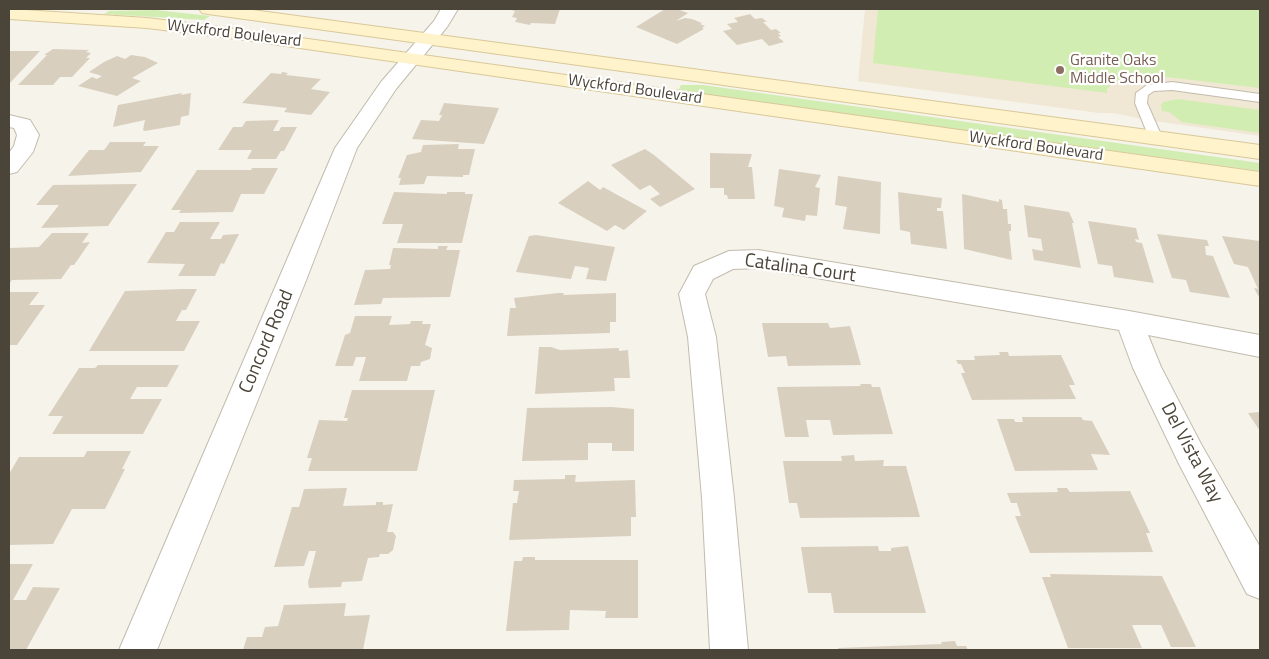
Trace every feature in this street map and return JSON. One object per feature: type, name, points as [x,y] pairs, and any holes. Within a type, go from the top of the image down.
[{"type":"street","name":"Wyckford Boulevard","points":[[208,9],[420,48],[1260,179]]},
{"type":"street","name":"Concord Road","points":[[138,650],[292,283],[346,148],[366,115],[449,9]]},
{"type":"street","name":"Wyckford Boulevard","points":[[9,14],[147,23],[420,48],[1154,137],[1260,152]]},
{"type":"street","points":[[9,121],[23,124],[28,135],[25,147],[9,166]]},
{"type":"street","name":"Catalina Court","points":[[729,650],[718,498],[702,337],[692,294],[703,273],[729,260],[758,259],[1129,321],[1260,346]]},
{"type":"street","name":"Del Vista Way","points":[[1129,321],[1147,368],[1190,454],[1260,580]]},
{"type":"lane","points":[[1154,137],[1141,103],[1142,93],[1152,88],[1172,86],[1260,98]]},
{"type":"shaded area","name":"Granite Oaks Middle School","points":[[865,9],[1260,9],[1260,136],[1147,120],[1113,113],[1099,113],[858,81]]},
{"type":"green space","name":"Granite Oaks Middle School","points":[[878,9],[1260,9],[1260,88],[1149,75],[1127,77],[1112,83],[1107,89],[1107,93],[873,63]]},
{"type":"green space","points":[[156,10],[210,16],[204,20],[104,14],[109,11]]},
{"type":"green space","points":[[681,85],[703,85],[1260,163],[1260,171],[678,91]]},
{"type":"green space","points":[[1178,99],[1260,110],[1260,133],[1182,122],[1169,112],[1162,111],[1161,105],[1163,102]]},
{"type":"building","points":[[506,9],[560,9],[555,24],[531,23],[530,25],[515,22],[517,18],[512,17],[515,11]]},
{"type":"building","points":[[665,9],[677,9],[688,13],[676,21],[685,18],[692,19],[702,23],[700,24],[705,26],[702,28],[704,29],[677,44],[636,27]]},
{"type":"building","points":[[750,14],[755,19],[762,18],[767,22],[763,22],[771,30],[776,29],[781,33],[778,33],[781,36],[778,37],[784,42],[769,46],[762,39],[737,45],[723,31],[732,29],[727,24],[738,22],[734,18]]},
{"type":"building","points":[[53,49],[89,50],[86,52],[91,53],[86,58],[90,58],[72,77],[60,77],[53,85],[18,85],[47,55],[44,55]]},
{"type":"building","points":[[9,51],[40,51],[9,84]]},
{"type":"building","points":[[131,55],[145,57],[158,63],[132,78],[141,81],[117,96],[78,86],[92,77],[97,79],[102,76],[89,72],[104,62],[117,56],[125,59]]},
{"type":"building","points":[[282,72],[288,73],[286,75],[321,79],[311,89],[330,92],[311,115],[284,112],[287,108],[242,103],[271,73],[281,74]]},
{"type":"building","points":[[182,93],[181,95],[191,93],[189,115],[181,117],[180,125],[145,131],[143,130],[145,120],[113,127],[118,105]]},
{"type":"building","points":[[444,103],[499,108],[484,144],[412,139],[421,120],[439,121],[442,115],[439,115]]},
{"type":"building","points":[[279,120],[273,131],[279,131],[281,127],[297,127],[284,151],[281,151],[276,159],[247,159],[252,150],[218,150],[233,127],[242,127],[246,121]]},
{"type":"building","points":[[110,142],[146,142],[143,146],[159,146],[141,172],[68,176],[89,150],[104,150]]},
{"type":"building","points":[[459,144],[458,149],[475,149],[469,175],[463,175],[463,177],[427,176],[424,184],[399,185],[401,178],[398,178],[407,155],[421,152],[423,145]]},
{"type":"building","points":[[645,149],[695,189],[660,207],[650,199],[660,194],[650,185],[640,190],[611,165]]},
{"type":"building","points":[[710,153],[752,154],[748,167],[752,167],[755,199],[728,199],[727,195],[724,195],[724,188],[710,188]]},
{"type":"building","points":[[252,168],[278,168],[264,194],[241,194],[233,212],[179,213],[181,210],[171,210],[197,170],[251,170]]},
{"type":"building","points":[[779,169],[821,175],[815,187],[820,188],[817,216],[806,215],[805,221],[782,217],[784,208],[774,206]]},
{"type":"building","points":[[838,176],[881,182],[880,234],[843,229],[847,207],[835,205]]},
{"type":"building","points":[[588,181],[600,190],[603,187],[647,211],[624,230],[615,225],[607,231],[558,203]]},
{"type":"building","points":[[137,184],[108,226],[41,228],[59,205],[36,205],[53,185]]},
{"type":"building","points":[[394,192],[447,194],[447,192],[465,192],[465,194],[473,194],[462,243],[397,243],[403,224],[382,224]]},
{"type":"building","points":[[898,192],[942,198],[941,208],[937,208],[937,211],[943,211],[947,249],[911,244],[910,232],[900,230]]},
{"type":"building","points":[[962,194],[999,202],[999,199],[1002,200],[1003,209],[1007,209],[1008,224],[1011,224],[1011,231],[1009,231],[1012,260],[964,249]]},
{"type":"building","points":[[1024,205],[1069,212],[1074,223],[1072,223],[1081,268],[1034,260],[1032,249],[1043,251],[1041,239],[1028,237]]},
{"type":"building","points":[[1088,221],[1136,228],[1139,240],[1135,239],[1136,242],[1142,243],[1154,283],[1114,277],[1112,266],[1098,264]]},
{"type":"building","points":[[180,222],[220,222],[210,239],[221,239],[223,235],[239,234],[224,264],[221,263],[215,276],[178,276],[185,264],[147,263],[166,232],[174,232]]},
{"type":"building","points":[[52,233],[89,233],[82,243],[90,242],[74,265],[71,265],[61,279],[12,280],[9,284],[9,248],[39,247]]},
{"type":"building","points":[[1157,234],[1207,240],[1209,246],[1205,246],[1206,255],[1213,256],[1230,298],[1190,292],[1186,280],[1172,278]]},
{"type":"building","points":[[536,235],[615,247],[606,281],[586,279],[589,268],[575,266],[571,279],[516,272],[529,236]]},
{"type":"building","points":[[1222,236],[1260,241],[1260,299],[1254,288],[1258,289],[1248,267],[1234,264]]},
{"type":"building","points":[[438,246],[448,246],[446,250],[460,250],[450,297],[383,298],[381,304],[354,305],[365,270],[390,269],[391,265],[389,265],[393,248],[438,249]]},
{"type":"building","points":[[197,289],[186,310],[182,310],[176,321],[200,321],[184,351],[89,351],[125,291]]},
{"type":"building","points":[[9,292],[39,292],[29,305],[45,305],[17,345],[9,345]]},
{"type":"building","points":[[564,293],[563,295],[616,293],[616,322],[610,322],[610,333],[507,336],[510,308],[516,308],[514,298]]},
{"type":"building","points":[[355,316],[392,316],[389,325],[410,324],[411,321],[423,321],[422,324],[431,324],[425,345],[432,348],[430,359],[421,362],[420,366],[411,366],[407,381],[359,381],[366,357],[356,357],[353,366],[335,366],[345,335],[350,333]]},
{"type":"building","points":[[762,323],[828,323],[830,328],[850,326],[861,365],[788,366],[786,356],[768,357]]},
{"type":"building","points":[[539,347],[551,347],[560,350],[619,348],[619,351],[628,350],[630,378],[614,378],[615,391],[535,394]]},
{"type":"building","points":[[999,352],[1008,352],[1009,356],[1061,355],[1075,385],[1069,385],[1076,399],[972,400],[961,373],[965,373],[961,364],[958,364],[956,360],[975,360],[974,356],[1000,355]]},
{"type":"building","points":[[98,365],[179,365],[167,387],[137,387],[130,399],[162,399],[143,434],[52,434],[63,416],[48,416],[79,368],[95,368]]},
{"type":"building","points":[[860,384],[871,384],[872,387],[880,387],[893,434],[833,435],[830,420],[806,420],[809,437],[785,437],[777,387],[861,386]]},
{"type":"building","points":[[352,390],[435,390],[417,471],[308,471],[312,458],[307,458],[319,420],[347,421],[348,418],[344,418]]},
{"type":"building","points":[[612,407],[634,409],[634,451],[612,451],[612,443],[588,443],[588,460],[522,461],[527,408]]},
{"type":"building","points":[[1260,412],[1260,431],[1248,413]]},
{"type":"building","points":[[1022,417],[1081,417],[1083,420],[1092,421],[1110,455],[1091,454],[1098,470],[1015,471],[997,419],[1014,419],[1015,422],[1023,422]]},
{"type":"building","points":[[87,451],[131,451],[122,469],[125,469],[105,509],[72,509],[53,544],[9,545],[9,474],[19,457],[84,457]]},
{"type":"building","points":[[854,455],[855,461],[884,460],[883,466],[906,466],[920,517],[800,518],[797,503],[789,503],[783,461],[842,461],[841,456]]},
{"type":"building","points":[[565,475],[576,475],[575,482],[635,480],[636,517],[631,517],[631,536],[509,540],[513,503],[517,503],[519,491],[513,491],[514,480],[565,479]]},
{"type":"building","points":[[347,488],[343,506],[376,505],[376,502],[383,502],[383,505],[393,504],[387,532],[393,532],[396,536],[393,550],[388,554],[380,554],[379,557],[368,558],[362,581],[342,582],[341,587],[309,588],[308,582],[316,551],[309,551],[304,566],[274,567],[292,507],[299,507],[304,489]]},
{"type":"building","points":[[1057,488],[1067,488],[1070,492],[1130,491],[1150,533],[1146,533],[1153,552],[1030,553],[1015,516],[1021,516],[1017,503],[1011,503],[1007,493],[1058,492]]},
{"type":"building","points":[[878,546],[879,551],[891,551],[891,548],[908,546],[926,613],[834,613],[831,593],[808,593],[801,547]]},
{"type":"building","points":[[523,557],[535,557],[535,560],[638,560],[638,618],[605,618],[606,611],[570,610],[569,630],[506,631],[514,561],[522,561]]},
{"type":"building","points":[[9,564],[33,564],[13,600],[26,600],[33,587],[60,588],[26,650],[9,650]]},
{"type":"building","points":[[1050,574],[1162,576],[1196,647],[1171,647],[1161,625],[1132,625],[1142,648],[1068,648],[1042,577],[1051,577]]},
{"type":"building","points":[[346,603],[344,616],[370,615],[363,650],[243,650],[247,637],[262,637],[265,627],[278,626],[284,605]]},
{"type":"building","points":[[955,641],[957,646],[966,646],[968,650],[838,650],[838,648],[942,644],[941,642]]},
{"type":"place","name":"Granite Oaks Middle School","points":[[1060,70]]}]
